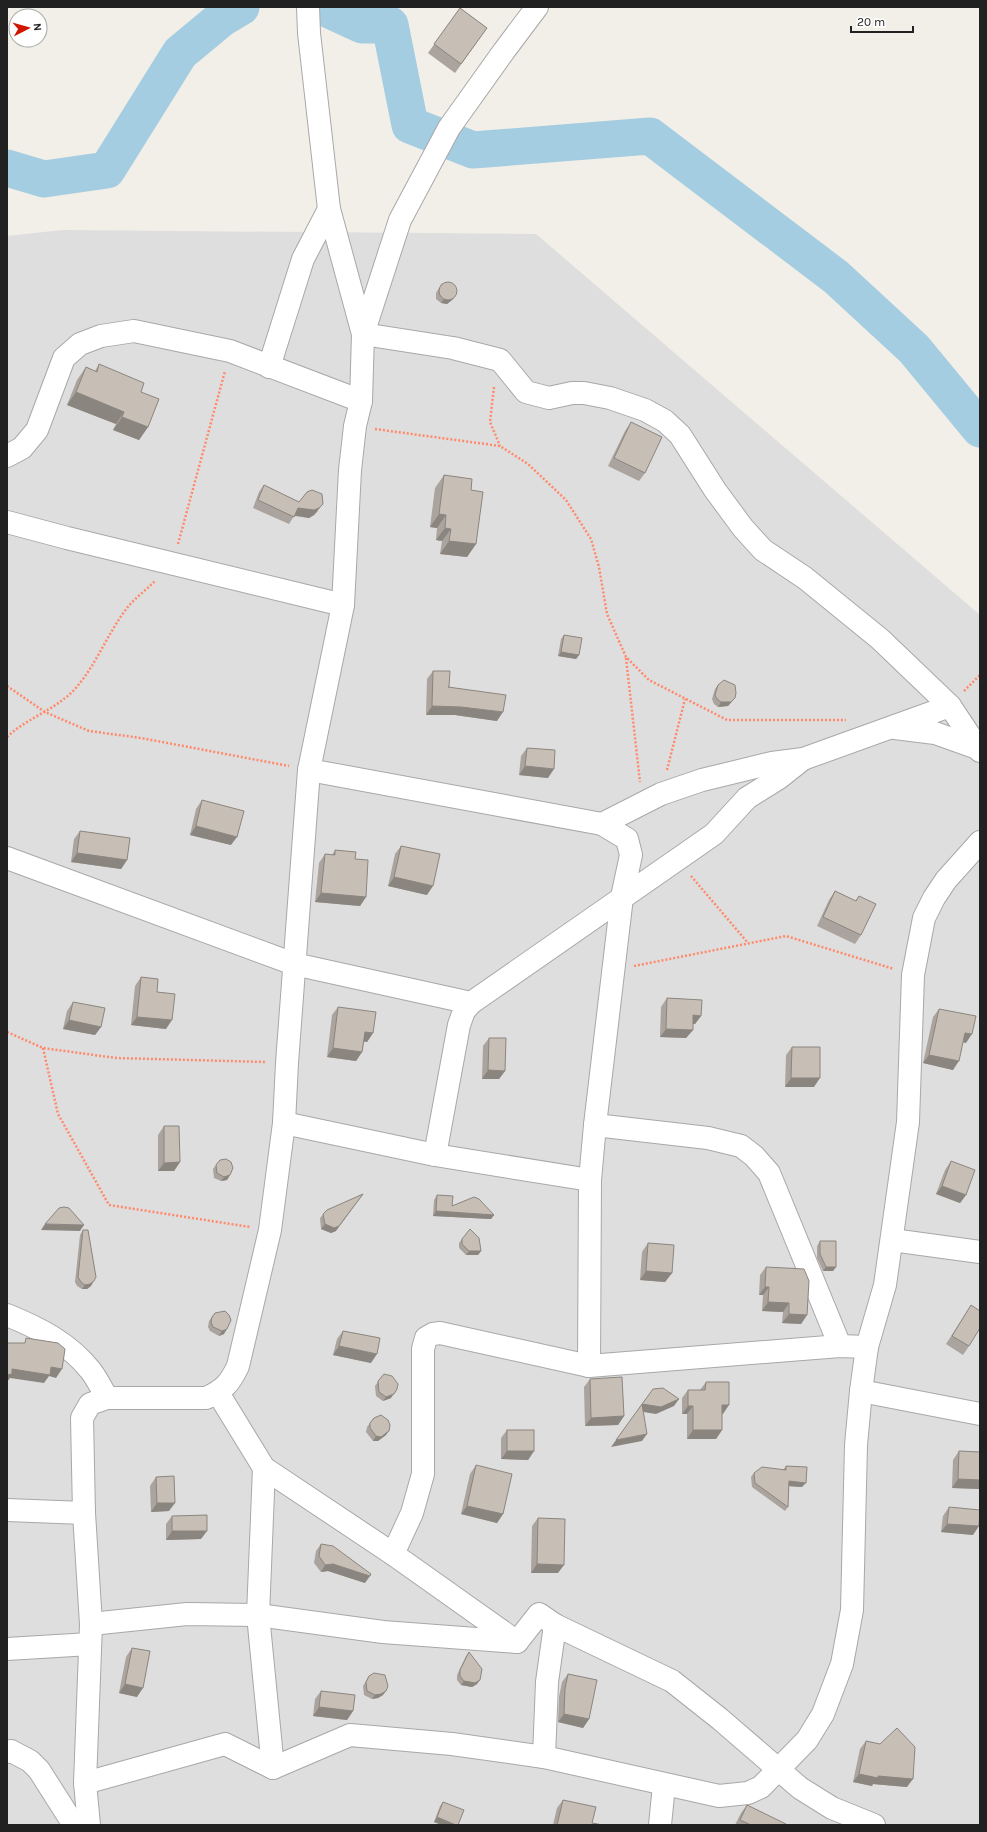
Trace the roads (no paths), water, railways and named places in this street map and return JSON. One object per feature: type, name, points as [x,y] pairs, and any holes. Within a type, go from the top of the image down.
[{"type":"street","points":[[308,7],[309,33],[329,209],[364,334]]},
{"type":"street","points":[[89,1825],[86,1783],[91,1634],[84,1513],[82,1418],[90,1404],[107,1398],[206,1398],[218,1392],[231,1381],[238,1366],[270,1230],[284,1123],[286,1063],[309,770],[343,605],[350,470],[355,426],[360,401],[364,334],[400,220],[449,128],[537,7]]},
{"type":"street","points":[[269,367],[304,259],[329,209]]},
{"type":"street","points":[[7,456],[22,448],[37,430],[64,358],[80,344],[101,336],[134,331],[230,351],[360,401]]},
{"type":"street","points":[[364,334],[453,348],[500,360],[526,392],[549,398],[578,393],[610,398],[645,410],[665,421],[680,435],[715,490],[763,550],[804,578],[862,624],[950,706],[979,750]]},
{"type":"street","points":[[7,522],[343,605]]},
{"type":"street","points":[[602,824],[651,798],[702,780],[772,763],[803,759],[950,706]]},
{"type":"street","points":[[892,727],[935,733],[964,742],[979,750]]},
{"type":"street","points":[[435,1155],[459,1025],[464,1011],[471,1003],[622,896],[714,834],[746,798],[779,778],[803,759]]},
{"type":"street","points":[[309,770],[602,824],[627,839],[631,855],[622,896],[590,1180],[589,1366]]},
{"type":"street","points":[[86,1783],[225,1744],[273,1768],[350,1735],[452,1744],[544,1757],[664,1785],[719,1796],[748,1793],[761,1787],[778,1771],[807,1740],[823,1714],[842,1664],[852,1610],[856,1445],[861,1391],[867,1347],[885,1285],[908,1122],[913,975],[924,918],[934,898],[946,880],[980,842]]},
{"type":"street","points":[[7,858],[294,964],[471,1003]]},
{"type":"street","points":[[284,1123],[435,1155],[590,1180]]},
{"type":"street","points":[[595,1125],[708,1138],[741,1146],[754,1156],[769,1173],[840,1346]]},
{"type":"street","points":[[892,1240],[980,1252]]},
{"type":"street","points":[[7,1315],[39,1328],[74,1351],[92,1372],[107,1398]]},
{"type":"street","points":[[393,1554],[412,1513],[423,1474],[423,1349],[426,1338],[433,1334],[440,1333],[589,1366],[840,1346],[867,1347]]},
{"type":"street","points":[[861,1391],[980,1414]]},
{"type":"street","points":[[218,1392],[264,1468],[393,1554],[517,1642]]},
{"type":"street","points":[[264,1468],[258,1615],[273,1768]]},
{"type":"street","points":[[7,1510],[84,1513]]},
{"type":"street","points":[[7,1649],[91,1634],[187,1614],[258,1615],[383,1632],[517,1642]]},
{"type":"street","points":[[517,1642],[539,1614],[555,1625],[672,1681],[720,1719],[778,1771],[800,1788],[832,1808],[874,1825]]},
{"type":"street","points":[[544,1757],[547,1682],[555,1625]]},
{"type":"street","points":[[7,1752],[11,1751],[23,1756],[39,1770],[74,1825]]},
{"type":"street","points":[[660,1825],[664,1785]]},
{"type":"waterway","points":[[7,168],[44,179],[107,170],[180,53],[221,19],[241,7]]},
{"type":"waterway","points":[[323,7],[362,25],[390,25],[410,125],[473,150],[650,136],[836,277],[914,349],[980,429]]}]
